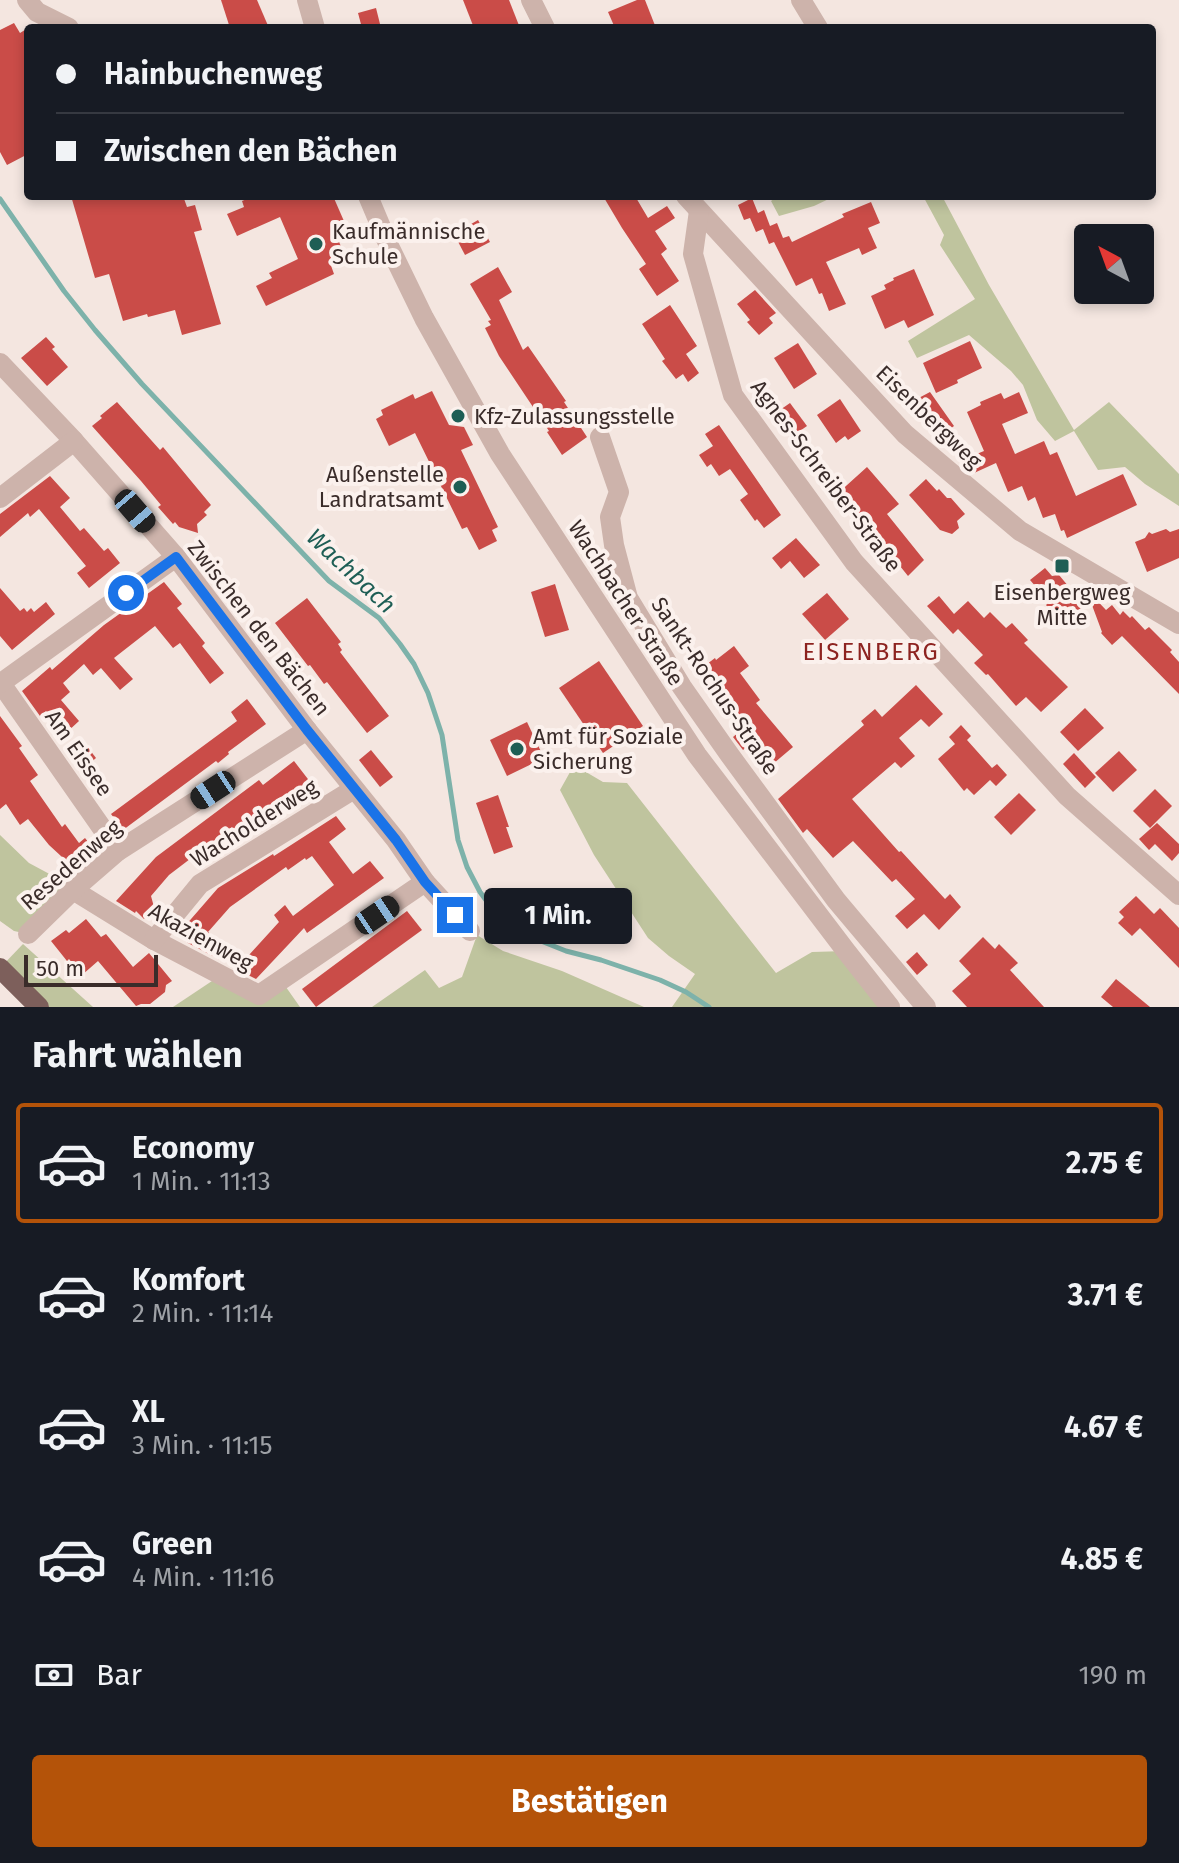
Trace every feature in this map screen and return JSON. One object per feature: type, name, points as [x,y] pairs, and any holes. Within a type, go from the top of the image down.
[{"type":"main road","points":[[0,968],[39,1007]]},
{"type":"street","points":[[27,0],[37,12],[61,24]]},
{"type":"street","points":[[307,0],[314,24]]},
{"type":"street","points":[[531,0],[543,24]]},
{"type":"street","points":[[801,0],[816,24]]},
{"type":"street","name":"Wachbacher Straße","points":[[370,200],[424,318],[500,454],[697,755],[890,1007]]},
{"type":"street","name":"Eisenbergweg","points":[[693,203],[905,434],[1020,531],[1179,624]]},
{"type":"street","name":"Agnes-Schreiber-Straße","points":[[693,203],[693,254],[733,395],[740,406],[854,562],[1067,796],[1179,895]]},
{"type":"street","name":"Zwischen den Bächen","points":[[0,363],[176,557],[307,730],[396,840],[425,882],[470,931]]},
{"type":"street","name":"Sankt-Rochus-Straße","points":[[600,437],[619,492],[610,517],[628,598],[682,687],[729,754],[836,900],[926,1007]]},
{"type":"street","points":[[0,498],[74,441]]},
{"type":"street","points":[[0,682],[176,557]]},
{"type":"street","name":"Am Eissee","points":[[0,682],[118,851]]},
{"type":"street","name":"Resedenweg","points":[[28,934],[118,851],[307,730]]},
{"type":"street","name":"Wacholderweg","points":[[154,940],[200,884],[354,789]]},
{"type":"street","name":"Akazienweg","points":[[73,890],[154,940],[259,995],[425,882]]},
{"type":"green space","points":[[772,200],[827,200],[779,216]]},
{"type":"green space","points":[[925,200],[944,200],[989,285],[1074,430],[1109,402],[1179,474],[1179,506],[1125,467],[1098,470],[1074,431],[1055,441],[1037,420],[1023,385],[969,335],[917,358],[908,341],[975,299],[940,245],[944,235]]},
{"type":"green space","points":[[574,765],[603,782],[627,783],[776,973],[812,952],[846,951],[890,1007],[672,1007],[695,974],[648,938],[594,855],[560,790]]},
{"type":"green space","points":[[0,835],[29,863],[70,885],[28,934],[14,931],[0,921]]},
{"type":"green space","points":[[477,935],[503,951],[562,971],[644,1007],[372,1007],[425,970],[439,988],[462,977]]},
{"type":"green space","points":[[23,944],[93,1007],[39,1007],[0,968]]},
{"type":"green space","points":[[215,979],[259,995],[281,980],[300,1007],[173,1007]]},
{"type":"building","points":[[221,0],[257,0],[267,24],[229,24]]},
{"type":"building","points":[[463,0],[509,0],[518,24],[472,24]]},
{"type":"building","points":[[637,0],[645,0],[654,24],[613,24],[608,12]]},
{"type":"building","points":[[376,8],[380,24],[361,24],[358,13]]},
{"type":"building","points":[[14,23],[20,33],[24,30],[24,156],[7,165],[0,152],[0,30]]},
{"type":"building","points":[[72,200],[184,200],[187,207],[195,205],[202,230],[194,232],[221,324],[182,335],[175,310],[123,321],[109,274],[95,278]]},
{"type":"building","name":"Kaufmännische Schule","points":[[335,200],[347,228],[335,233],[344,253],[329,260],[334,274],[266,306],[256,286],[272,278],[269,273],[298,259],[280,217],[237,236],[227,214],[244,207],[242,201]]},
{"type":"building","points":[[605,200],[637,200],[648,218],[667,206],[675,218],[655,231],[667,249],[661,254],[679,281],[657,296],[639,269],[646,264]]},
{"type":"building","points":[[753,200],[758,213],[764,210],[770,226],[777,223],[783,238],[789,236],[792,242],[871,202],[880,223],[868,228],[877,248],[862,255],[859,248],[826,262],[846,304],[829,311],[812,278],[796,286],[774,242],[769,244],[763,229],[756,232],[750,218],[744,220],[738,205]]},
{"type":"building","points":[[478,220],[490,242],[465,255],[454,234]]},
{"type":"building","points":[[498,267],[512,292],[499,300],[523,350],[528,346],[587,437],[562,455],[499,356],[485,328],[491,325],[488,321],[491,320],[470,284]]},
{"type":"building","points":[[914,269],[934,315],[908,328],[904,320],[885,329],[871,296],[886,289],[884,285],[893,278]]},
{"type":"building","points":[[755,290],[776,313],[769,318],[773,323],[759,335],[737,304]]},
{"type":"building","points":[[670,305],[697,346],[686,354],[699,373],[688,382],[683,374],[676,379],[662,361],[665,359],[642,324]]},
{"type":"building","points":[[46,337],[68,367],[47,386],[21,358]]},
{"type":"building","points":[[970,341],[982,368],[936,393],[923,363]]},
{"type":"building","points":[[798,343],[817,374],[794,389],[774,358]]},
{"type":"building","name":"Außenstelle Landratsamt","points":[[432,391],[449,425],[464,427],[473,445],[461,450],[498,527],[492,530],[497,541],[479,550],[467,527],[462,529],[415,433],[389,446],[376,419],[383,415],[381,410],[413,394],[415,399]]},
{"type":"building","points":[[930,392],[954,426],[942,435],[930,418],[925,422],[913,401]]},
{"type":"building","points":[[1019,392],[1028,413],[1002,424],[1015,454],[1044,441],[1050,455],[1057,452],[1076,496],[1123,474],[1137,505],[1067,538],[1055,514],[1043,518],[1035,497],[1028,501],[1022,486],[1008,492],[996,463],[974,473],[967,458],[984,451],[967,412],[1001,393],[1004,399]]},
{"type":"building","points":[[840,399],[861,431],[848,440],[845,436],[836,443],[817,415]]},
{"type":"building","points":[[117,402],[160,450],[163,447],[211,505],[204,512],[207,515],[197,524],[198,533],[179,527],[175,522],[173,524],[158,507],[161,505],[92,426]]},
{"type":"building","points":[[790,403],[807,426],[794,435],[777,412]]},
{"type":"building","points":[[719,425],[781,515],[764,528],[740,500],[748,494],[730,469],[719,476],[711,464],[707,467],[699,455],[713,446],[705,434]]},
{"type":"building","points":[[867,467],[899,504],[887,514],[924,560],[908,576],[900,566],[896,568],[890,563],[871,542],[874,539],[836,495]]},
{"type":"building","points":[[50,476],[70,498],[60,507],[80,531],[84,528],[104,551],[108,548],[120,563],[89,588],[77,573],[86,566],[39,509],[30,517],[28,513],[0,537],[0,514]]},
{"type":"building","points":[[926,479],[937,491],[939,489],[951,498],[965,514],[957,521],[959,528],[952,534],[940,530],[909,495]]},
{"type":"building","points":[[1166,529],[1170,532],[1179,529],[1179,558],[1147,572],[1135,542],[1145,538],[1149,532],[1152,534]]},
{"type":"building","points":[[796,538],[820,565],[804,578],[790,561],[781,569],[772,558]]},
{"type":"building","points":[[1045,568],[1052,576],[1059,575],[1084,605],[1071,617],[1065,610],[1057,618],[1046,605],[1049,602],[1030,580]]},
{"type":"building","points":[[164,582],[182,604],[177,608],[205,643],[202,646],[224,673],[210,684],[180,643],[173,648],[155,626],[114,658],[133,679],[120,690],[101,668],[93,675],[84,664],[63,683],[70,692],[61,700],[79,721],[66,733],[46,711],[40,716],[22,691],[50,667],[52,670],[104,625]]},
{"type":"building","points":[[555,584],[569,630],[545,637],[531,592]]},
{"type":"building","points":[[0,588],[20,611],[24,608],[27,612],[31,608],[34,612],[46,602],[55,614],[12,650],[0,636]]},
{"type":"building","points":[[1086,589],[1106,610],[1112,605],[1120,615],[1123,611],[1130,618],[1132,616],[1145,630],[1149,627],[1172,650],[1170,652],[1179,662],[1179,694],[1122,636],[1112,645],[1101,633]]},
{"type":"building","points":[[827,593],[849,619],[825,640],[802,614]]},
{"type":"building","points":[[939,596],[954,614],[968,601],[984,618],[990,612],[1006,628],[1012,623],[1028,640],[1024,643],[1068,687],[1041,712],[1026,697],[1016,706],[974,663],[983,655],[958,629],[953,634],[927,606]]},
{"type":"building","points":[[307,598],[341,642],[338,644],[342,650],[340,652],[389,716],[367,733],[275,623]]},
{"type":"building","points":[[734,646],[749,666],[740,673],[760,700],[756,703],[793,747],[767,769],[748,746],[743,750],[733,737],[740,731],[709,689],[716,684],[703,667]]},
{"type":"building","points":[[599,661],[643,726],[603,753],[559,688]]},
{"type":"building","points":[[916,685],[943,714],[929,727],[921,719],[899,738],[915,756],[901,768],[895,762],[852,799],[945,899],[950,894],[961,907],[939,930],[924,914],[907,929],[895,916],[915,899],[896,879],[892,882],[853,841],[833,858],[807,829],[803,833],[778,799],[864,725],[861,721],[875,709],[882,717]]},
{"type":"building","points":[[247,699],[266,724],[218,763],[216,761],[123,830],[111,814],[237,721],[231,712]]},
{"type":"building","points":[[1085,708],[1104,728],[1078,751],[1060,732]]},
{"type":"building","points":[[0,716],[38,775],[30,781],[62,827],[65,824],[79,843],[85,838],[96,852],[74,868],[49,845],[28,819],[20,825],[6,804],[0,809]]},
{"type":"building","name":"Amt für Soziale Sicherung","points":[[527,722],[544,758],[507,776],[490,740]]},
{"type":"building","points":[[961,725],[971,736],[967,740],[992,768],[997,764],[1007,775],[996,786],[990,780],[974,795],[967,788],[964,791],[938,759],[955,744],[949,737]]},
{"type":"building","points":[[80,737],[96,758],[83,769],[66,747]]},
{"type":"building","points":[[371,750],[393,777],[380,787],[359,760]]},
{"type":"building","points":[[1119,751],[1137,770],[1113,792],[1095,773]]},
{"type":"building","points":[[1074,753],[1096,777],[1085,788],[1063,764]]},
{"type":"building","points":[[294,761],[311,783],[247,829],[244,824],[235,831],[232,827],[169,875],[151,896],[154,907],[144,919],[136,911],[116,901],[156,857],[259,780],[263,785]]},
{"type":"building","points":[[1155,789],[1172,806],[1150,828],[1133,811]]},
{"type":"building","points":[[1019,793],[1036,810],[1011,835],[994,817]]},
{"type":"building","points":[[498,795],[513,847],[494,854],[476,803]]},
{"type":"building","points":[[336,816],[346,829],[329,842],[353,874],[370,861],[384,878],[307,933],[304,928],[256,979],[239,966],[279,922],[274,915],[285,905],[293,916],[334,885],[312,856],[288,870],[286,867],[230,907],[208,932],[232,953],[224,962],[188,943],[178,934],[218,888]]},
{"type":"building","points":[[1157,823],[1179,844],[1179,853],[1172,861],[1155,844],[1149,850],[1139,839]]},
{"type":"building","points":[[1136,896],[1154,914],[1160,908],[1179,928],[1179,968],[1140,928],[1132,936],[1118,923],[1124,917],[1119,912]]},
{"type":"building","points":[[407,911],[422,930],[316,1007],[302,989]]},
{"type":"building","points":[[86,919],[101,937],[106,934],[133,967],[149,953],[172,981],[166,985],[165,992],[150,1004],[136,1006],[98,961],[82,975],[51,941],[66,930],[69,933]]},
{"type":"building","points":[[983,937],[995,949],[999,944],[1018,963],[1010,970],[1044,1007],[967,1007],[952,991],[971,974],[959,961]]},
{"type":"building","points":[[917,952],[928,965],[917,975],[906,962]]},
{"type":"building","points":[[1116,979],[1150,1007],[1113,1007],[1101,997]]},
{"type":"waterway","name":"Wachbach","points":[[0,199],[64,291],[142,384],[329,581],[379,618],[414,664],[442,735],[458,840],[467,867],[494,911],[536,939],[660,980],[709,1007]]},
{"type":"place","name":"Kaufmännische Schule","points":[[316,244]]},
{"type":"place","name":"Kfz-Zulassungsstelle","points":[[458,416]]},
{"type":"place","name":"Außenstelle Landratsamt","points":[[460,487]]},
{"type":"place","name":"Eisenbergweg Mitte","points":[[1062,566]]},
{"type":"place","name":"Amt für Soziale Sicherung","points":[[517,749]]},
{"type":"district","name":"EISENBERG","points":[[871,652]]},
{"type":"route","points":[[126,593],[176,557],[307,730],[396,840],[425,882],[455,915]]}]
